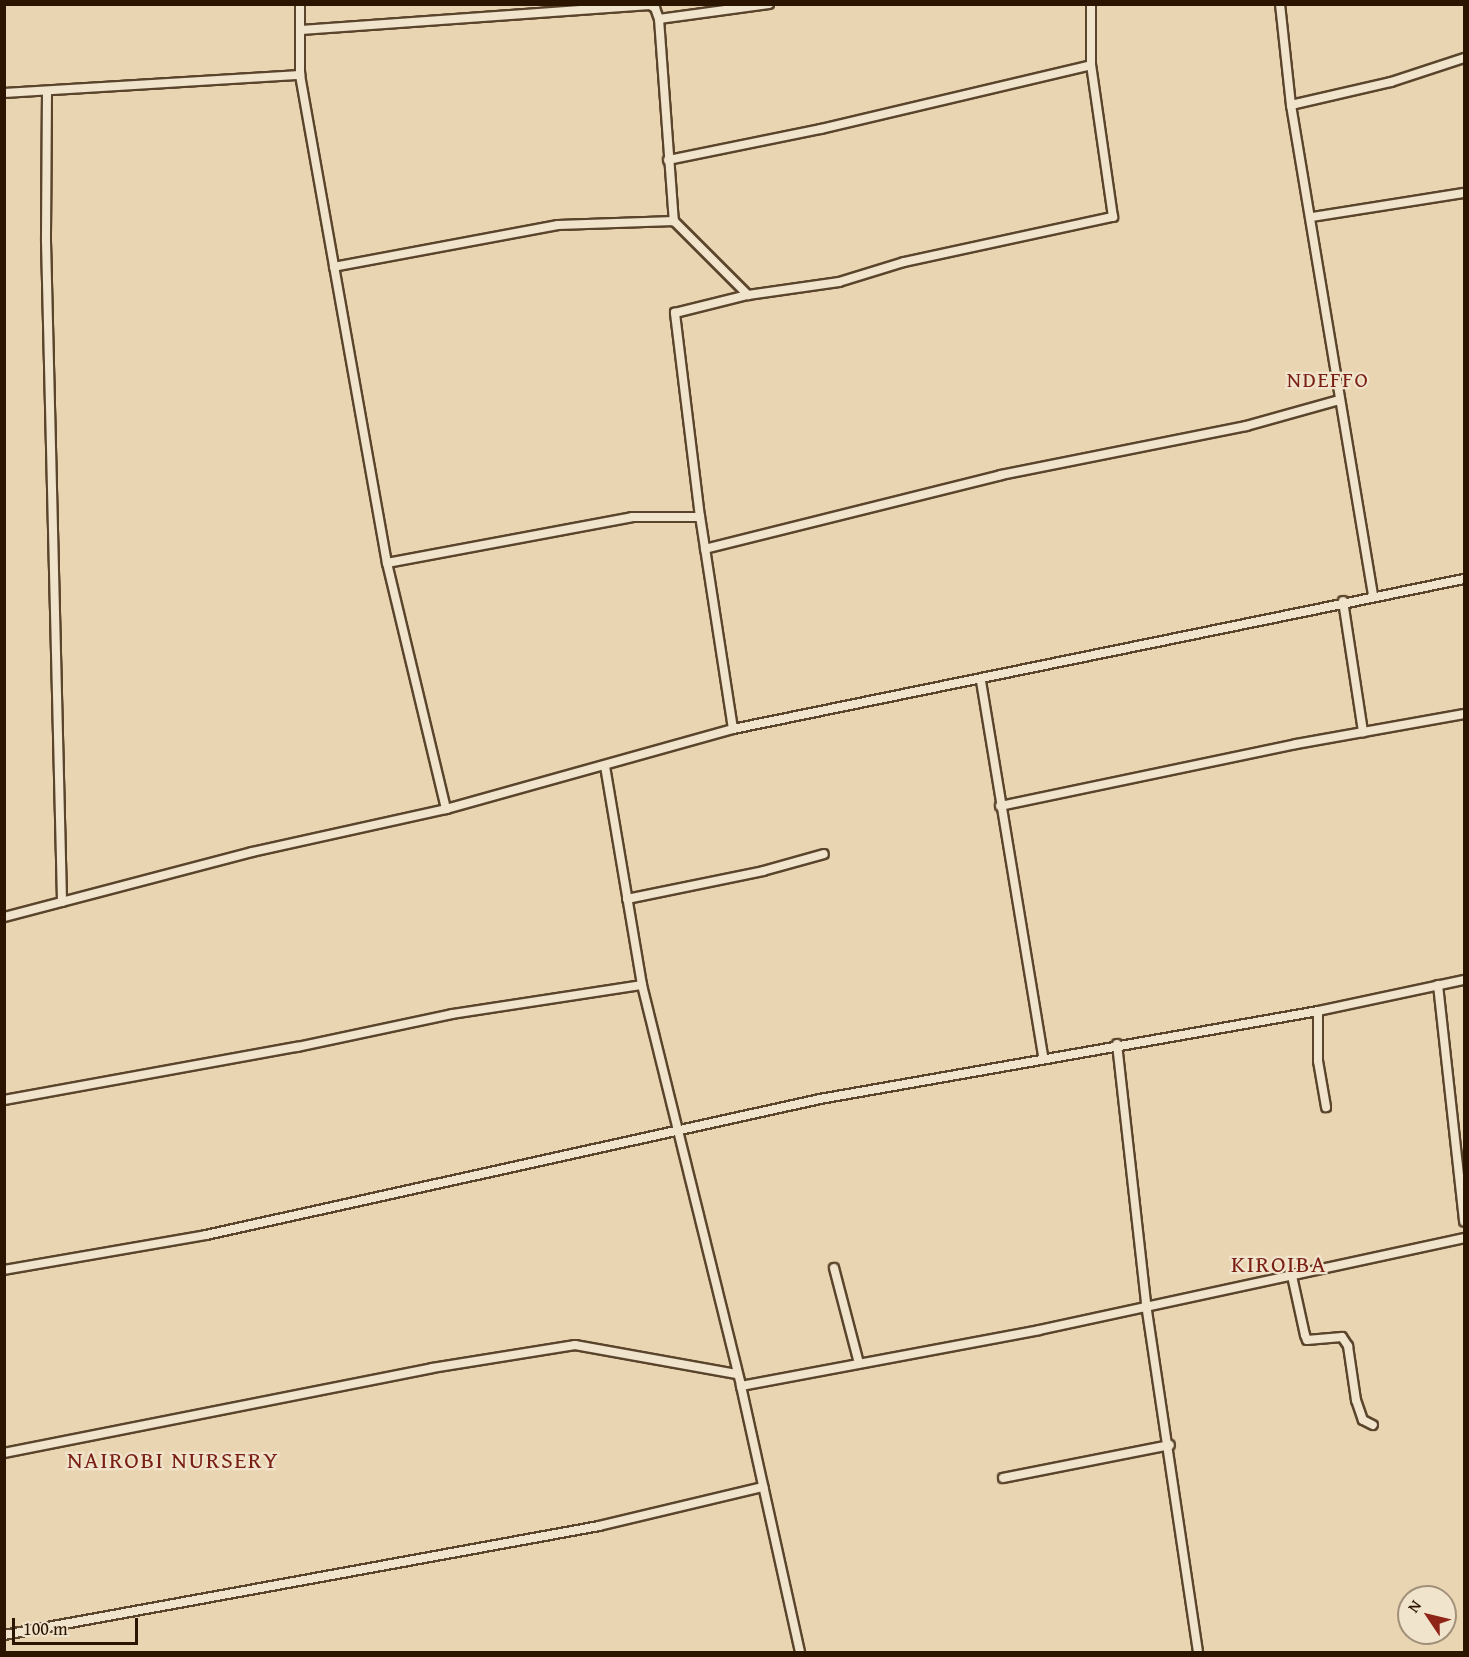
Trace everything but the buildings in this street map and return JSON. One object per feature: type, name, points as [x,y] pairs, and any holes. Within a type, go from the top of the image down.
[{"type":"street","points":[[300,4],[300,75],[387,562],[446,809]]},
{"type":"street","points":[[659,20],[769,4]]},
{"type":"street","points":[[734,729],[700,517],[675,313],[748,295],[839,282],[904,262],[1113,217],[1091,65],[1091,4]]},
{"type":"street","points":[[1280,4],[1291,105],[1312,217],[1339,400],[1373,596]]},
{"type":"street","points":[[301,30],[650,5],[656,9],[659,20],[674,221],[748,295]]},
{"type":"street","points":[[1291,105],[1391,82],[1464,58]]},
{"type":"street","points":[[668,160],[821,129],[1091,65]]},
{"type":"street","points":[[4,93],[300,75]]},
{"type":"street","points":[[48,92],[46,241],[63,902]]},
{"type":"street","points":[[1312,217],[1464,193]]},
{"type":"street","points":[[334,267],[558,225],[674,221]]},
{"type":"street","points":[[705,549],[1001,475],[1246,426],[1339,400]]},
{"type":"street","points":[[387,562],[632,517],[700,517]]},
{"type":"street","points":[[4,916],[252,852],[446,809],[734,729],[981,681],[1343,601],[1464,579]]},
{"type":"street","points":[[1343,601],[1363,732]]},
{"type":"street","points":[[981,681],[1043,1057]]},
{"type":"street","points":[[1000,806],[1363,732],[1464,714]]},
{"type":"street","points":[[605,766],[642,985],[736,1374],[741,1386],[800,1653]]},
{"type":"street","points":[[627,899],[763,871],[824,854]]},
{"type":"street","points":[[4,1270],[194,1238],[540,1164],[598,1147],[679,1133],[820,1099],[1043,1057],[1318,1011],[1464,980]]},
{"type":"street","points":[[4,1100],[297,1047],[452,1014],[642,985]]},
{"type":"street","points":[[1438,985],[1460,1145],[1464,1222]]},
{"type":"street","points":[[1318,1011],[1318,1061],[1326,1107]]},
{"type":"street","points":[[1117,1044],[1146,1304],[1170,1445],[1198,1653]]},
{"type":"street","points":[[741,1386],[860,1363],[918,1355],[1146,1304],[1292,1276],[1464,1238]]},
{"type":"street","points":[[834,1268],[860,1363]]},
{"type":"street","points":[[1292,1276],[1307,1340],[1342,1337],[1348,1346],[1359,1410],[1363,1420],[1373,1425]]},
{"type":"street","points":[[4,1453],[432,1368],[575,1345],[736,1374]]},
{"type":"street","points":[[1003,1478],[1170,1445]]},
{"type":"street","points":[[4,1635],[599,1526],[764,1487]]},
{"type":"district","name":"NDEFFO","points":[[1328,380]]},
{"type":"district","name":"KIROIBA","points":[[1279,1264]]},
{"type":"district","name":"NAIROBI NURSERY","points":[[173,1460]]}]
